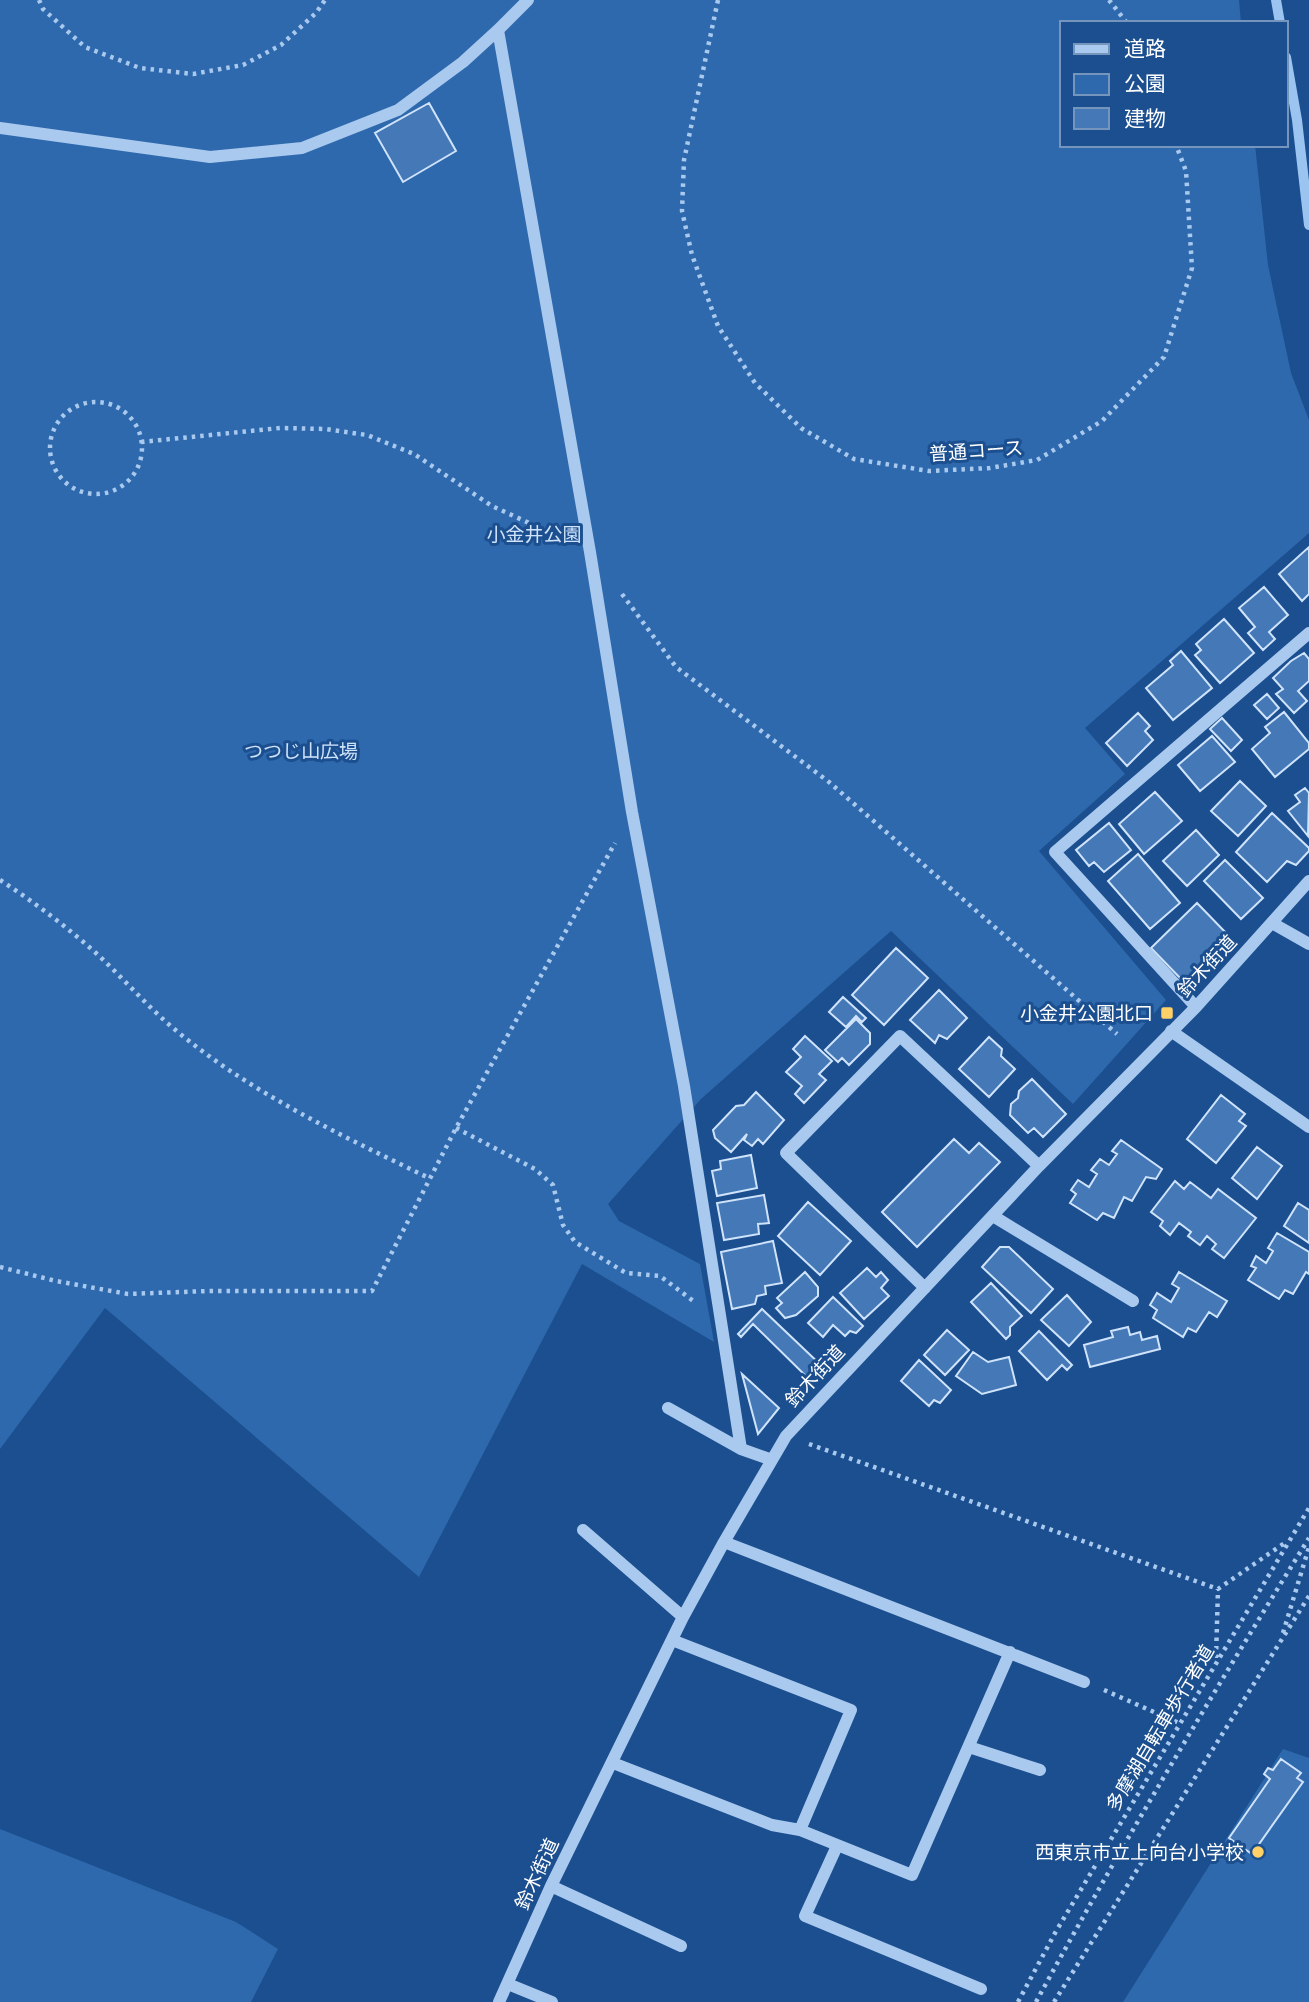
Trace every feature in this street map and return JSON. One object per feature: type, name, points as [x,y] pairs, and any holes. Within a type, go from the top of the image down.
[{"type":"street","points":[[0,128],[210,157],[302,148],[398,110],[463,62],[528,0]]},
{"type":"street","points":[[498,30],[590,552],[632,812],[684,1086],[741,1449]]},
{"type":"street","points":[[1196,1007],[1055,852],[1309,634]]},
{"type":"street","name":"鈴木街道","points":[[499,2002],[551,1886],[683,1617],[786,1436],[1039,1166],[1196,1007],[1309,881]]},
{"type":"street","points":[[1272,923],[1309,944]]},
{"type":"street","points":[[1171,1031],[1309,1127]]},
{"type":"street","points":[[925,1288],[786,1153],[900,1036],[1039,1166]]},
{"type":"street","points":[[993,1216],[1133,1301]]},
{"type":"street","points":[[668,1408],[741,1449],[772,1460]]},
{"type":"street","points":[[583,1530],[683,1617]]},
{"type":"street","points":[[724,1542],[1084,1682]]},
{"type":"street","points":[[673,1640],[851,1710],[800,1830]]},
{"type":"street","points":[[613,1763],[772,1825],[800,1830],[912,1875],[1010,1652]]},
{"type":"street","points":[[969,1746],[1040,1769]]},
{"type":"street","points":[[837,1846],[805,1916],[981,1989]]},
{"type":"street","points":[[551,1886],[681,1946]]},
{"type":"street","points":[[508,1984],[552,2002]]},
{"type":"path","points":[[39,0],[43,9],[85,47],[140,68],[193,74],[243,65],[281,45],[316,13],[324,0]]},
{"type":"path","name":"普通コース","points":[[718,0],[684,160],[682,211],[692,255],[718,326],[755,383],[801,428],[855,458],[929,471],[990,468],[1037,460],[1102,422],[1164,357],[1192,268],[1186,171],[1177,147]]},
{"type":"path","points":[[1109,0],[1125,21]]},
{"type":"path","points":[[93,402],[108,403],[121,409],[132,419],[141,442],[139,463],[132,477],[120,487],[106,493],[90,494],[75,489],[62,480],[53,467],[50,452],[51,438],[66,413],[79,405],[93,402]]},
{"type":"path","points":[[141,442],[281,428],[325,429],[367,435],[414,454],[492,506],[590,552]]},
{"type":"path","points":[[622,594],[676,667],[829,782],[1116,1034]]},
{"type":"path","points":[[0,1267],[56,1281],[128,1294],[372,1291],[456,1128],[632,812]]},
{"type":"path","points":[[0,880],[26,897],[96,953],[173,1028],[251,1085],[338,1133],[429,1178]]},
{"type":"path","points":[[456,1128],[535,1169],[553,1185],[562,1225],[575,1242],[626,1273],[660,1276],[722,1322]]},
{"type":"path","points":[[786,1436],[1218,1589]]},
{"type":"path","name":"多摩湖自転車歩行者道","points":[[1018,2002],[1055,1933],[1309,1508]]},
{"type":"path","points":[[1036,2002],[1096,1892],[1309,1538]]},
{"type":"path","points":[[1218,1589],[1288,1541]]},
{"type":"path","points":[[1281,1640],[1309,1547]]},
{"type":"path","points":[[1216,1661],[1218,1589]]},
{"type":"path","points":[[1054,2002],[1309,1596]]},
{"type":"path","points":[[1084,1682],[1179,1723]]},
{"type":"green space","name":"小金井公園","points":[[0,0],[1239,0],[1241,21],[1060,21],[1060,147],[1255,147],[1268,265],[1291,373],[1309,420],[1309,533],[1085,728],[1125,774],[1039,851],[1166,1000],[1073,1104],[891,931],[701,1099],[608,1204],[619,1221],[700,1264],[714,1342],[582,1264],[419,1577],[105,1308],[0,1449]]},
{"type":"green space","name":"西東京市立上向台小学校","points":[[1283,1749],[1309,1758],[1309,2002],[1123,2002]]},
{"type":"green space","points":[[0,1829],[236,1922],[278,1949],[251,2002],[0,2002]]},
{"type":"building","points":[[429,103],[456,151],[403,182],[375,133]]},
{"type":"building","points":[[1309,547],[1309,594],[1302,601],[1279,574]]},
{"type":"building","points":[[1264,587],[1288,615],[1269,632],[1275,639],[1263,650],[1248,633],[1255,627],[1239,608]]},
{"type":"building","points":[[1224,619],[1254,653],[1220,683],[1195,655],[1201,650],[1196,644]]},
{"type":"building","points":[[1181,651],[1212,688],[1173,720],[1146,688],[1173,665],[1170,661]]},
{"type":"building","points":[[1304,653],[1309,659],[1309,681],[1298,691],[1307,701],[1294,713],[1276,694],[1283,689],[1273,678]]},
{"type":"building","points":[[1267,694],[1279,708],[1267,719],[1254,705]]},
{"type":"building","points":[[1284,712],[1309,743],[1309,749],[1275,777],[1252,749],[1270,733],[1265,727]]},
{"type":"building","points":[[1138,713],[1150,726],[1145,731],[1153,740],[1127,766],[1106,743]]},
{"type":"building","points":[[1222,718],[1242,740],[1231,751],[1210,729]]},
{"type":"building","points":[[1212,736],[1235,762],[1200,791],[1178,765]]},
{"type":"building","points":[[1240,781],[1266,806],[1238,836],[1211,811]]},
{"type":"building","points":[[1305,788],[1309,793],[1308,836],[1288,811],[1300,802],[1295,795]]},
{"type":"building","points":[[1155,792],[1182,821],[1144,854],[1119,824]]},
{"type":"building","points":[[1272,813],[1309,851],[1296,865],[1287,861],[1267,882],[1236,852]]},
{"type":"building","points":[[1109,823],[1131,850],[1104,872],[1094,862],[1089,866],[1076,850]]},
{"type":"building","points":[[1196,830],[1219,855],[1187,886],[1163,861]]},
{"type":"building","points":[[1138,854],[1180,903],[1150,929],[1108,881]]},
{"type":"building","points":[[1225,860],[1263,898],[1241,919],[1204,881]]},
{"type":"building","points":[[1197,903],[1230,937],[1184,982],[1151,948]]},
{"type":"building","points":[[896,948],[928,978],[884,1025],[852,995]]},
{"type":"building","points":[[939,990],[967,1018],[947,1039],[939,1035],[935,1043],[910,1020]]},
{"type":"building","points":[[843,997],[866,1018],[862,1022],[856,1016],[846,1027],[829,1012]]},
{"type":"building","points":[[856,1019],[870,1033],[870,1044],[849,1065],[842,1058],[838,1062],[825,1050]]},
{"type":"building","points":[[805,1036],[832,1061],[819,1074],[826,1080],[804,1103],[795,1094],[802,1086],[786,1072],[801,1057],[793,1049]]},
{"type":"building","points":[[989,1037],[1002,1049],[1001,1056],[1015,1069],[989,1097],[959,1069]]},
{"type":"building","points":[[1032,1079],[1066,1114],[1043,1137],[1034,1128],[1028,1133],[1010,1115],[1011,1104],[1018,1098],[1019,1091]]},
{"type":"building","points":[[756,1092],[784,1120],[763,1144],[758,1139],[752,1146],[744,1140],[747,1134],[731,1152],[715,1138],[713,1130],[736,1106],[744,1105]]},
{"type":"building","points":[[1221,1095],[1245,1114],[1239,1121],[1246,1126],[1216,1163],[1187,1139]]},
{"type":"building","points":[[954,1139],[969,1153],[979,1143],[1000,1162],[917,1247],[882,1212]]},
{"type":"building","points":[[1121,1140],[1162,1169],[1156,1179],[1146,1177],[1132,1201],[1124,1197],[1114,1218],[1103,1213],[1097,1220],[1070,1203],[1076,1194],[1071,1190],[1078,1180],[1089,1187],[1097,1174],[1091,1170],[1100,1159],[1109,1165],[1117,1154],[1112,1151]]},
{"type":"building","points":[[1257,1147],[1282,1166],[1257,1199],[1232,1178]]},
{"type":"building","points":[[751,1155],[757,1188],[717,1196],[712,1171],[721,1169],[720,1161]]},
{"type":"building","points":[[1175,1181],[1184,1189],[1190,1182],[1211,1198],[1218,1189],[1256,1218],[1224,1258],[1212,1249],[1216,1244],[1207,1236],[1200,1245],[1188,1236],[1191,1232],[1179,1223],[1170,1235],[1160,1226],[1163,1221],[1151,1212]]},
{"type":"building","points":[[764,1195],[769,1223],[758,1224],[759,1234],[724,1240],[717,1203]]},
{"type":"building","points":[[808,1202],[851,1241],[820,1275],[778,1236]]},
{"type":"building","points":[[1298,1203],[1309,1210],[1309,1243],[1284,1226]]},
{"type":"building","points":[[1277,1233],[1309,1252],[1309,1274],[1306,1272],[1293,1294],[1285,1290],[1279,1299],[1248,1280],[1256,1268],[1251,1266],[1256,1256],[1266,1263],[1273,1251],[1268,1248]]},
{"type":"building","points":[[773,1241],[782,1283],[765,1286],[766,1294],[757,1296],[755,1304],[732,1309],[721,1252]]},
{"type":"building","points":[[1000,1247],[1009,1247],[1053,1289],[1031,1313],[982,1267]]},
{"type":"building","points":[[867,1268],[876,1277],[881,1272],[888,1280],[881,1288],[889,1296],[864,1319],[840,1293]]},
{"type":"building","points":[[805,1272],[818,1287],[818,1296],[796,1315],[785,1318],[776,1308],[782,1303],[777,1298]]},
{"type":"building","points":[[1179,1272],[1227,1301],[1217,1317],[1209,1312],[1196,1332],[1188,1328],[1183,1337],[1153,1318],[1157,1310],[1150,1305],[1157,1293],[1171,1302],[1179,1288],[1172,1284]]},
{"type":"building","points":[[991,1283],[1022,1316],[1010,1327],[1010,1335],[1006,1339],[971,1302]]},
{"type":"building","points":[[1067,1295],[1091,1322],[1069,1346],[1041,1320]]},
{"type":"building","points":[[833,1297],[863,1326],[856,1333],[850,1331],[845,1336],[833,1325],[823,1337],[808,1323]]},
{"type":"building","points":[[762,1309],[824,1368],[811,1381],[753,1324],[741,1337],[738,1334]]},
{"type":"building","points":[[1128,1327],[1130,1335],[1140,1332],[1142,1340],[1157,1336],[1160,1349],[1090,1367],[1084,1345],[1113,1337],[1111,1331]]},
{"type":"building","points":[[947,1330],[969,1350],[945,1375],[924,1355]]},
{"type":"building","points":[[1039,1331],[1072,1365],[1067,1370],[1062,1365],[1047,1380],[1019,1351]]},
{"type":"building","points":[[973,1352],[988,1362],[1009,1357],[1016,1385],[982,1394],[956,1376]]},
{"type":"building","points":[[919,1360],[951,1390],[940,1403],[934,1400],[929,1406],[901,1381]]},
{"type":"building","points":[[742,1374],[779,1408],[758,1434]]},
{"type":"building","points":[[1281,1759],[1301,1773],[1297,1778],[1303,1782],[1252,1854],[1229,1838],[1270,1779],[1264,1774],[1268,1768],[1273,1770]]},
{"type":"waterway","points":[[1276,0],[1280,21]]},
{"type":"waterway","points":[[1288,68],[1309,225]]},
{"type":"place","name":"小金井公園北口","points":[[1167,1013]]},
{"type":"place","name":"西東京市立上向台小学校","points":[[1258,1852]]},
{"type":"park label","name":"つつじ山広場","points":[[301,751]]}]
